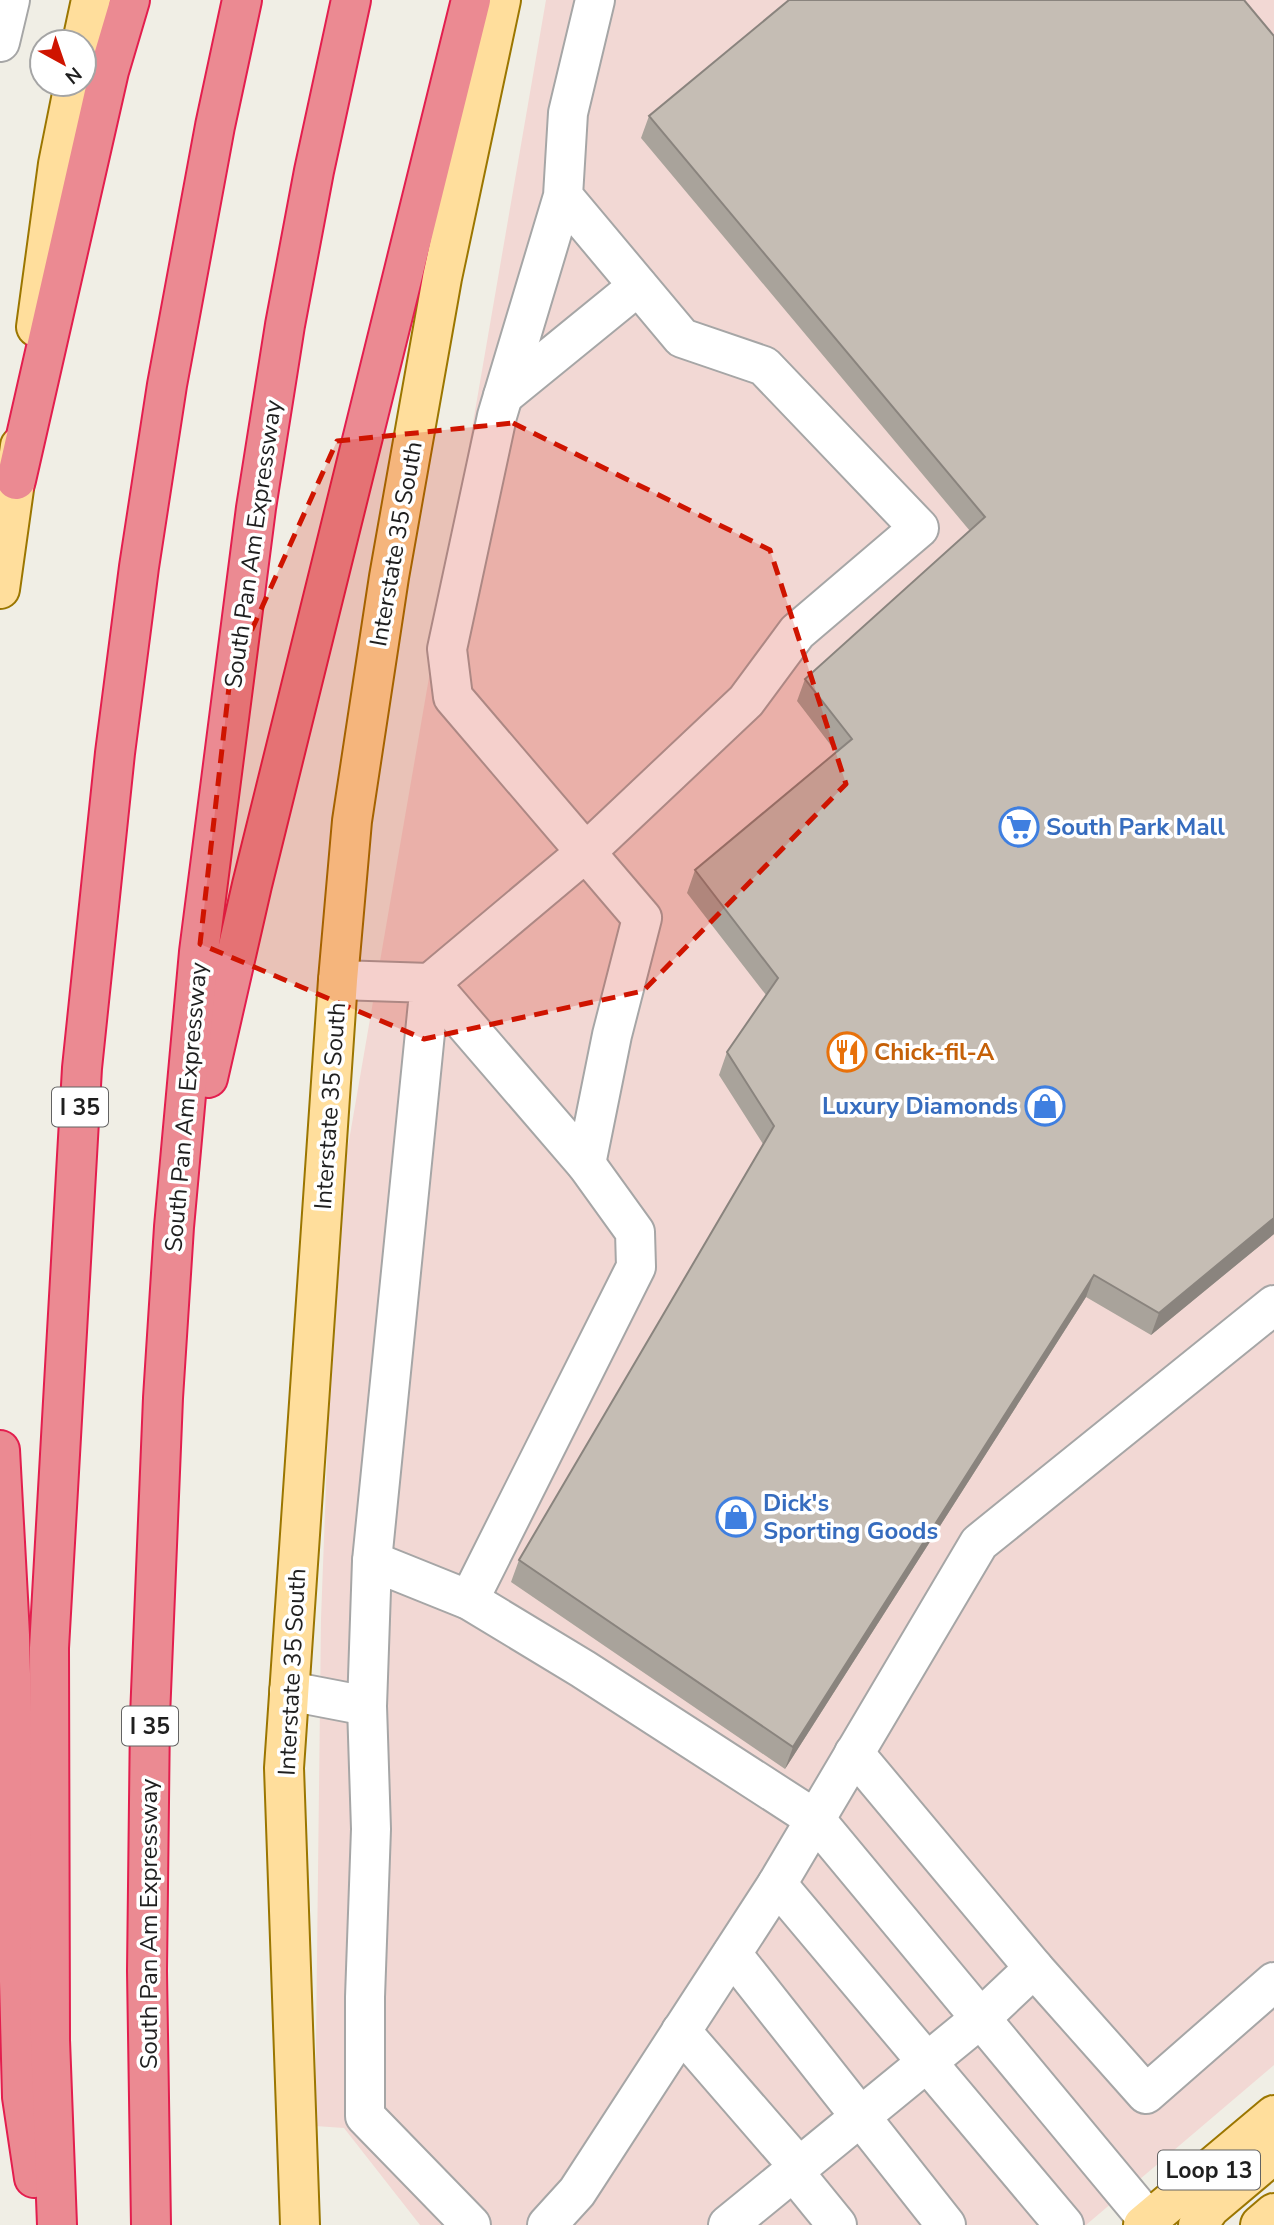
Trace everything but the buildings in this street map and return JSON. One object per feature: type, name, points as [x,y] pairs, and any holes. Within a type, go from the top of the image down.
[{"type":"highway","points":[[16,480],[109,71],[130,0]]},
{"type":"highway","name":"I 35","points":[[57,2225],[50,2040],[49,1648],[82,1068],[115,753],[139,567],[170,372],[215,126],[242,0]]},
{"type":"highway","name":"South Pan Am Expressway","points":[[151,2225],[147,1971],[150,1717],[163,1398],[174,1227],[199,952],[256,508],[285,325],[351,0]]},
{"type":"highway","points":[[174,1227],[259,859],[471,0]]},
{"type":"highway","points":[[0,1450],[10,1635],[22,2097],[42,2225]]},
{"type":"main road","points":[[85,28],[90,0]]},
{"type":"main road","name":"Interstate 35 South","points":[[300,2225],[285,1768],[338,980],[352,821],[389,577],[442,278],[501,0]]},
{"type":"main road","points":[[0,589],[58,164],[71,98]]},
{"type":"main road","name":"Loop 13","points":[[1146,2223],[1274,2115]]},
{"type":"main road","points":[[1198,2225],[1210,2208],[1274,2154]]},
{"type":"main road","name":"Loop 13","points":[[1260,2225],[1274,2213]]},
{"type":"lane","points":[[0,42],[10,0]]},
{"type":"lane","points":[[586,1164],[612,1035],[642,918],[453,697],[447,649],[503,396],[563,196],[568,113],[595,0]]},
{"type":"lane","points":[[338,980],[430,983],[586,852],[746,701],[797,632],[919,527],[764,366],[682,338],[563,196]]},
{"type":"lane","points":[[503,396],[638,286]]},
{"type":"lane","points":[[430,983],[586,1164],[635,1232],[636,1267],[469,1600]]},
{"type":"lane","points":[[430,983],[372,1561],[367,1706],[372,1829],[365,1997],[365,2116],[471,2225]]},
{"type":"lane","points":[[547,2225],[577,2192],[777,1884],[979,1543],[1274,1305]]},
{"type":"lane","points":[[372,1561],[469,1600],[583,1669],[815,1819],[981,2018],[1146,2223]]},
{"type":"lane","points":[[289,1690],[367,1706]]},
{"type":"lane","points":[[854,1753],[1034,1968],[1146,2094],[1274,1982]]},
{"type":"lane","points":[[777,1884],[1064,2225]]},
{"type":"lane","points":[[732,1954],[946,2225]]},
{"type":"lane","points":[[727,2225],[981,2018],[1034,1968]]},
{"type":"lane","points":[[681,2031],[796,2169],[837,2225]]},
{"type":"highlighted area","points":[[513,423],[770,550],[846,784],[643,991],[424,1039],[200,944],[230,678],[337,441]]},
{"type":"shaded area","points":[[546,0],[1274,0],[1274,2065],[1086,2225],[420,2225],[344,2128],[315,2126],[321,1619],[336,1216]]},
{"type":"place","name":"South Park Mall","points":[[1019,827]]},
{"type":"place","name":"Chick-fil-A","points":[[847,1052]]},
{"type":"place","name":"Luxury Diamonds","points":[[1045,1106]]},
{"type":"place","name":"Dick's Sporting Goods","points":[[736,1517]]}]
